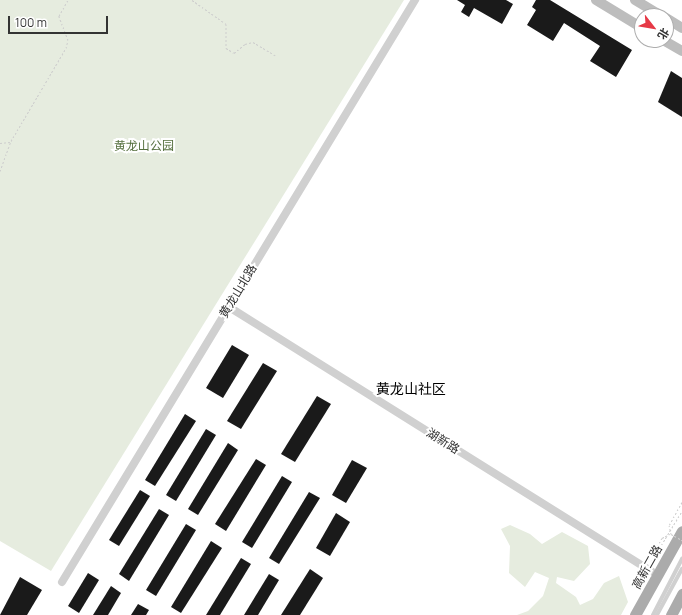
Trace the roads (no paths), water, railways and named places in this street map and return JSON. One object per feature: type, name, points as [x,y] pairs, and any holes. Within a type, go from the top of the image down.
[{"type":"main road","points":[[596,0],[634,23]]},
{"type":"main road","points":[[635,0],[648,8]]},
{"type":"main road","name":"高新二路","points":[[635,615],[682,531]]},
{"type":"main road","points":[[671,615],[682,594]]},
{"type":"street","name":"黄龙山北路","points":[[62,582],[415,0]]},
{"type":"street","name":"湖新路","points":[[229,307],[657,576]]},
{"type":"lane","points":[[653,615],[682,559]]},
{"type":"lane","points":[[657,615],[682,569]]},
{"type":"district","name":"黄龙山社区","points":[[411,389]]},
{"type":"park label","name":"黄龙山公园","points":[[144,146]]}]
